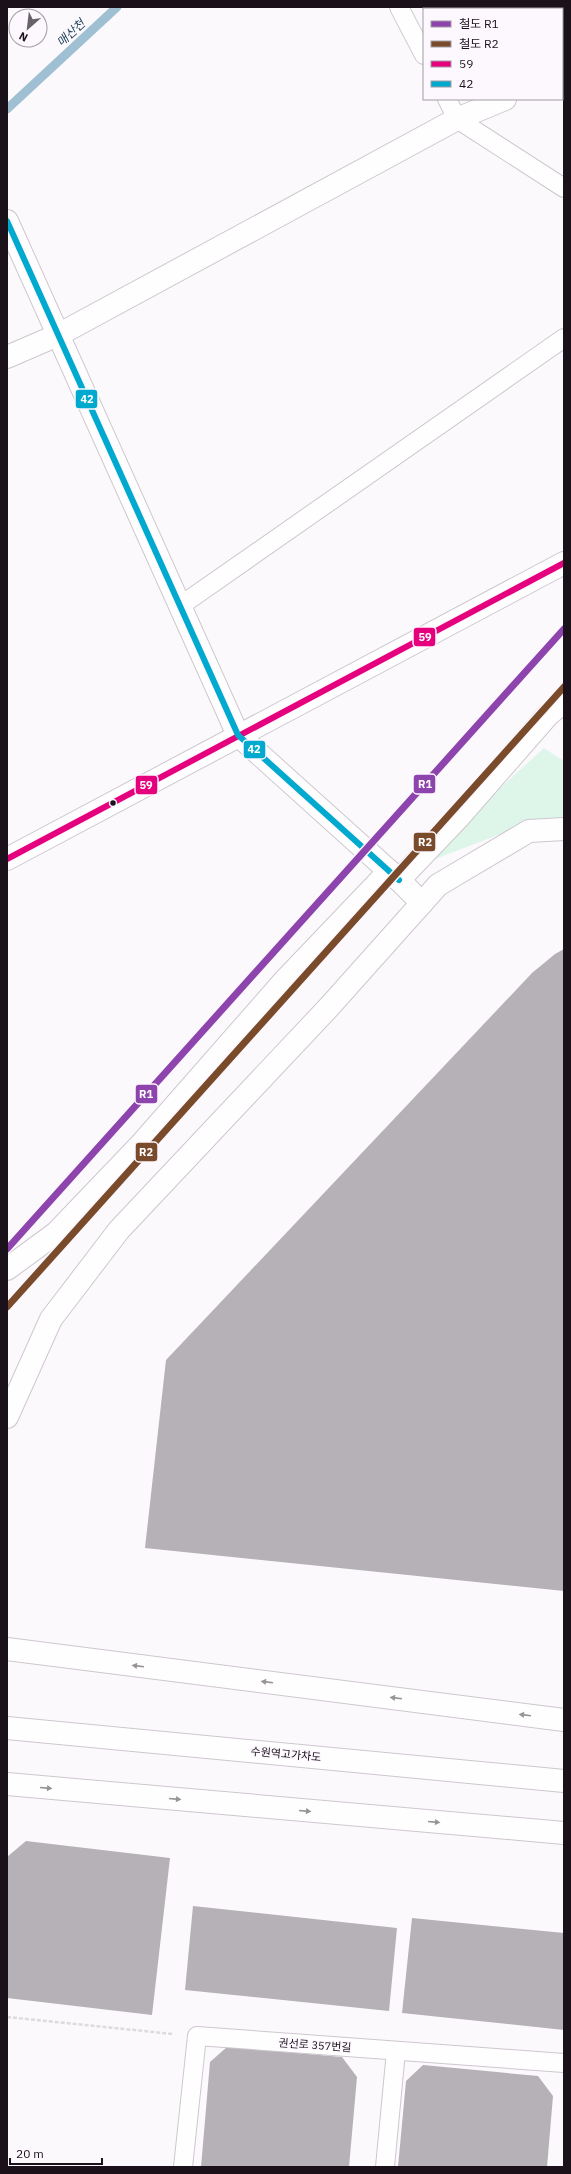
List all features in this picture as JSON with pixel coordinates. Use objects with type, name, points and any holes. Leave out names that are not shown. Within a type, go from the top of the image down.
[{"type":"street","points":[[7,357],[58,335],[457,119],[503,100]]},
{"type":"street","points":[[7,221],[238,735],[422,903]]},
{"type":"street","points":[[7,859],[564,563]]},
{"type":"street","points":[[7,1269],[56,1233],[143,1142],[285,980],[394,876],[459,817],[548,716],[564,702]]},
{"type":"street","points":[[7,1417],[51,1319],[119,1230],[329,1007],[438,885],[529,831],[564,828]]},
{"type":"street","points":[[7,1649],[564,1720]]},
{"type":"street","name":"수원역고가차도","points":[[7,1728],[564,1781]]},
{"type":"street","points":[[7,1784],[564,1833]]},
{"type":"lane","points":[[399,7],[423,53]]},
{"type":"lane","points":[[448,100],[457,119],[564,188]]},
{"type":"lane","points":[[180,606],[564,338]]},
{"type":"lane","points":[[183,2167],[197,2036]]},
{"type":"lane","name":"권선로 357번길","points":[[197,2036],[564,2063]]},
{"type":"lane","points":[[385,2167],[396,2051]]},
{"type":"path","points":[[7,2017],[197,2036]]},
{"type":"green space","points":[[544,748],[564,761],[564,822],[530,823],[414,867]]},
{"type":"building","points":[[564,949],[564,1591],[145,1548],[166,1360],[532,973],[555,954]]},
{"type":"building","points":[[26,1841],[170,1858],[152,2015],[7,1998],[7,1857]]},
{"type":"building","points":[[193,1906],[397,1928],[389,2011],[185,1990]]},
{"type":"building","points":[[412,1918],[564,1933],[564,2030],[402,2013]]},
{"type":"building","points":[[227,2047],[342,2057],[357,2077],[349,2167],[201,2167],[210,2062]]},
{"type":"building","points":[[423,2065],[538,2076],[553,2096],[547,2167],[398,2167],[406,2081]]},
{"type":"waterway","name":"매산천","points":[[7,109],[117,7]]},
{"type":"rail line","name":"R1","points":[[7,1249],[564,629]]},
{"type":"rail line","name":"R2","points":[[7,1307],[564,687]]},
{"type":"transit line","name":"42","points":[[7,221],[238,735],[399,880]]},
{"type":"transit line","name":"59","points":[[7,859],[564,563]]}]
